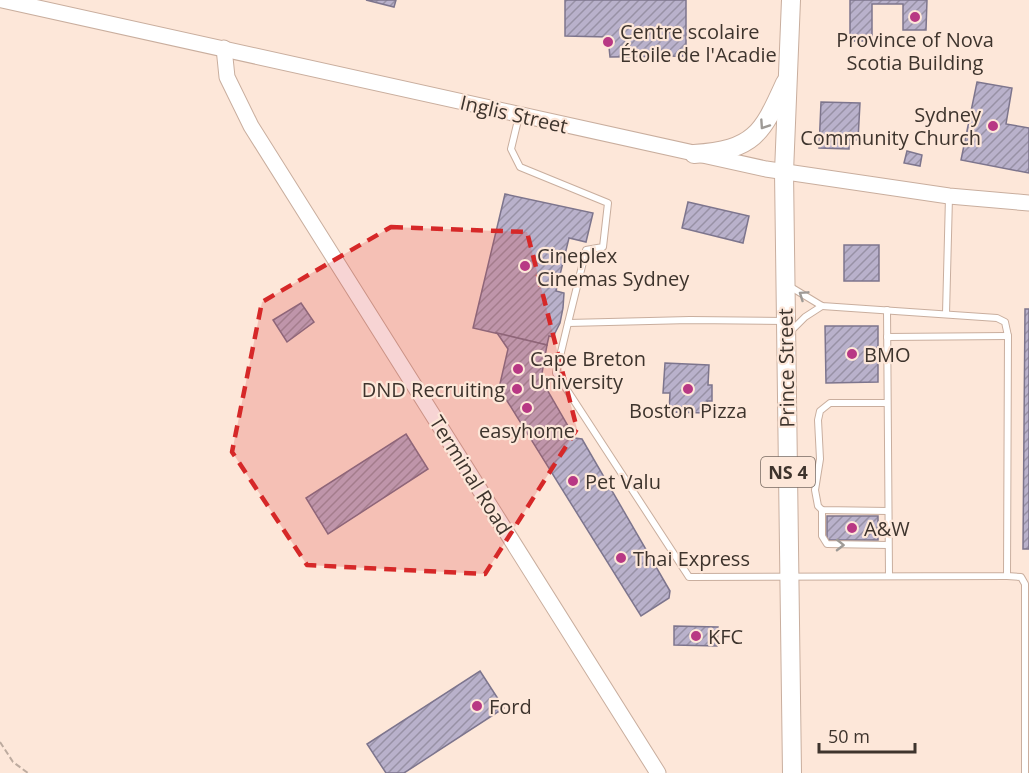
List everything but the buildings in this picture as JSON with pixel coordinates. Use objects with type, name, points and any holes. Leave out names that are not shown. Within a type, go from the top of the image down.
[{"type":"main road","name":"Prince Street","points":[[791,0],[790,73],[784,172],[792,773]]},
{"type":"main road","points":[[694,153],[726,151],[758,133],[769,119],[790,73]]},
{"type":"street","name":"Inglis Street","points":[[2,0],[519,116],[784,172],[949,196],[1029,203]]},
{"type":"street","name":"Terminal Road","points":[[224,48],[227,77],[251,126],[658,773]]},
{"type":"lane","points":[[519,116],[511,149],[520,167],[608,202],[603,247],[586,250],[556,373],[688,577],[790,575],[1021,577],[1025,584],[1025,773]]},
{"type":"lane","points":[[946,314],[949,196]]},
{"type":"lane","points":[[785,282],[822,306],[1002,320],[1008,326],[1006,576]]},
{"type":"lane","points":[[568,323],[690,320],[785,329],[822,306]]},
{"type":"lane","points":[[887,310],[889,575]]},
{"type":"lane","points":[[887,337],[1008,336]]},
{"type":"lane","points":[[887,403],[830,403],[820,411],[819,465],[814,490],[818,506],[822,510],[822,536],[827,544],[888,544]]},
{"type":"lane","points":[[822,510],[888,511]]},
{"type":"path","points":[[0,742],[13,762],[28,773]]},
{"type":"highlighted area","points":[[391,227],[527,232],[577,429],[485,574],[307,565],[232,452],[262,302]]},
{"type":"place","name":"Province of Nova Scotia Building","points":[[915,17]]},
{"type":"place","name":"Centre scolaire Étoile de l'Acadie","points":[[608,42]]},
{"type":"place","name":"Sydney Community Church","points":[[993,126]]},
{"type":"place","name":"Cineplex Cinemas Sydney","points":[[525,266]]},
{"type":"place","name":"BMO","points":[[852,354]]},
{"type":"place","name":"Cape Breton University","points":[[518,369]]},
{"type":"place","name":"DND Recruiting","points":[[517,389]]},
{"type":"place","name":"Boston Pizza","points":[[688,389]]},
{"type":"place","name":"easyhome","points":[[527,408]]},
{"type":"place","name":"Pet Valu","points":[[573,481]]},
{"type":"place","name":"A&W","points":[[852,528]]},
{"type":"place","name":"Thai Express","points":[[621,558]]},
{"type":"place","name":"KFC","points":[[696,636]]},
{"type":"place","name":"Ford","points":[[477,706]]}]
